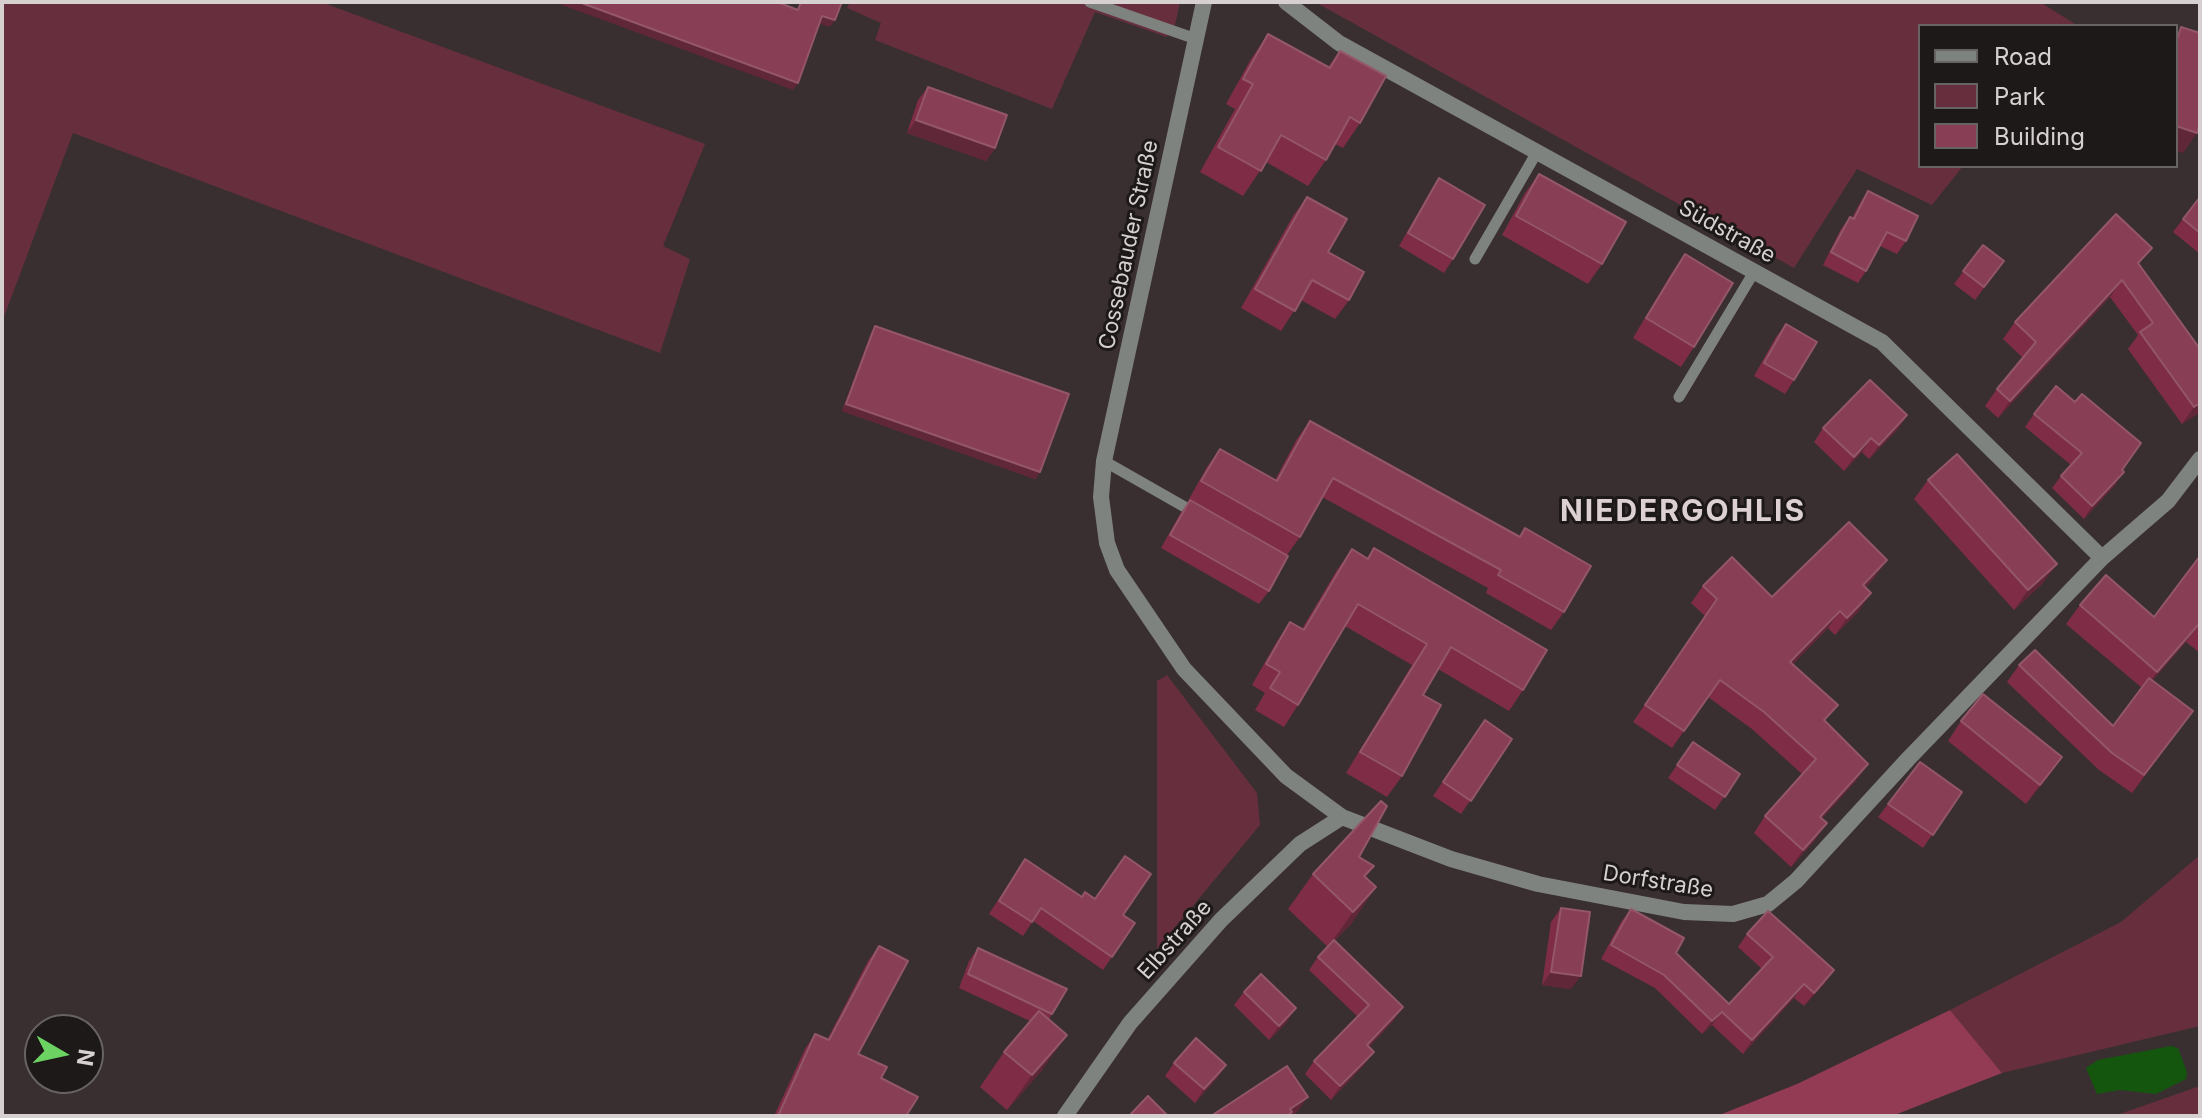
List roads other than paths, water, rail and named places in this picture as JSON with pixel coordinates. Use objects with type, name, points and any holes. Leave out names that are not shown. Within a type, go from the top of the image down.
[{"type":"street","name":"Cossebauder Straße","points":[[1101,497],[1104,461],[1204,2]]},
{"type":"street","name":"Südstraße","points":[[1286,2],[1339,43],[1882,342],[2102,558]]},
{"type":"street","name":"Dorfstraße","points":[[1101,497],[1107,543],[1117,570],[1184,669],[1286,776],[1342,817],[1451,859],[1552,887],[1684,912],[1733,914],[1768,904],[1796,881],[1919,747],[2102,558],[2168,501],[2200,459]]},
{"type":"street","name":"Elbstraße","points":[[1065,1116],[1130,1023],[1221,920],[1300,844],[1342,817]]},
{"type":"lane","points":[[1090,2],[1196,39]]},
{"type":"lane","points":[[1475,259],[1537,152]]},
{"type":"lane","points":[[1679,397],[1754,272]]},
{"type":"lane","points":[[1104,461],[1208,520]]},
{"type":"district","name":"NIEDERGOHLIS","points":[[1683,512]]}]
